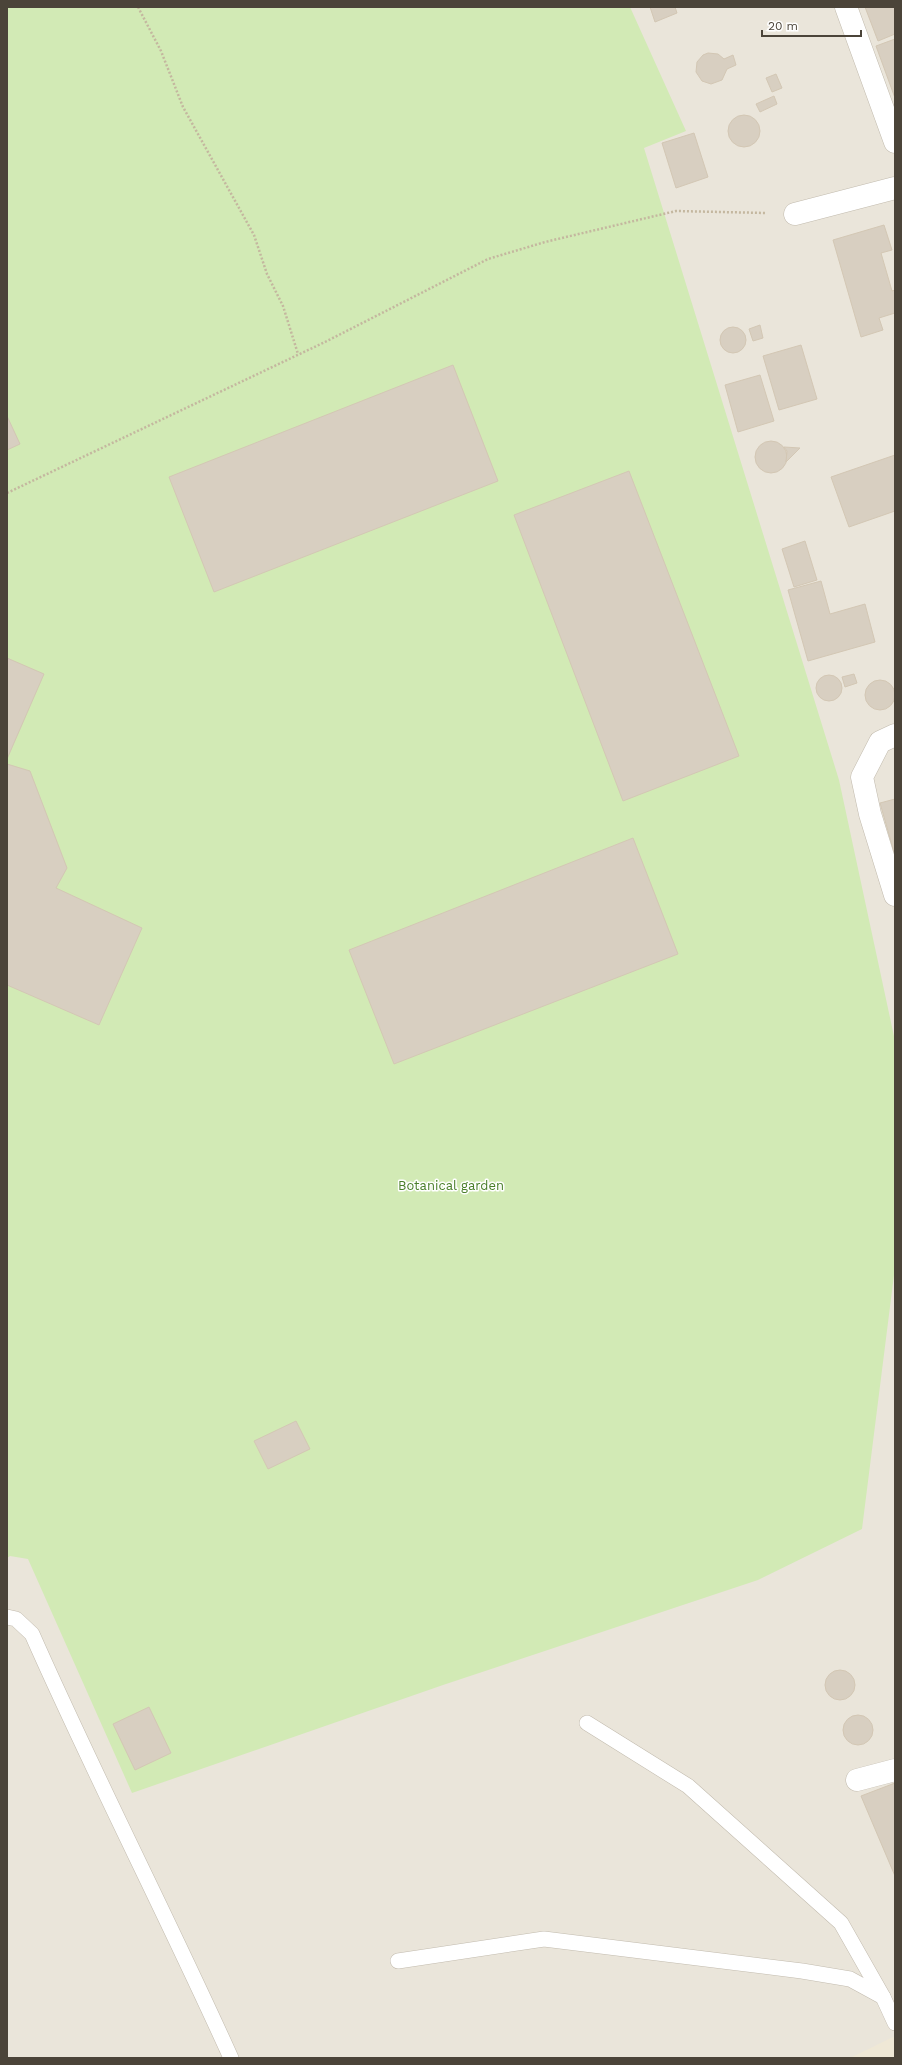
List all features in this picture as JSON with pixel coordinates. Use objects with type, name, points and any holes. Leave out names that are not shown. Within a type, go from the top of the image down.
[{"type":"street","points":[[846,7],[895,142]]},
{"type":"street","points":[[795,214],[895,188]]},
{"type":"street","points":[[895,735],[880,742],[862,777],[870,814],[895,895]]},
{"type":"street","points":[[857,1780],[895,1770]]},
{"type":"lane","points":[[7,1617],[16,1619],[32,1634],[112,1809],[189,1965],[231,2058]]},
{"type":"lane","points":[[587,1724],[688,1786],[841,1922],[883,1997],[895,2023]]},
{"type":"lane","points":[[398,1961],[544,1939],[850,1978],[883,1997]]},
{"type":"path","points":[[138,7],[161,51],[183,107],[254,234],[267,274],[283,306],[298,354]]},
{"type":"path","points":[[7,493],[298,354],[488,259],[546,242],[676,211],[795,214]]},
{"type":"shaded area","name":"Botanical garden","points":[[7,7],[895,7],[895,2058],[7,2058]]},
{"type":"shaded area","points":[[895,2036],[895,2058],[850,2058]]},
{"type":"green space","name":"Botanical garden","points":[[7,7],[630,7],[686,131],[644,148],[839,780],[895,1041],[895,1267],[862,1529],[758,1580],[443,1685],[132,1793],[28,1559],[10,1556],[7,1558]]},
{"type":"building","points":[[650,7],[675,7],[677,13],[655,22]]},
{"type":"building","points":[[865,7],[895,7],[895,34],[878,41]]},
{"type":"building","points":[[895,39],[895,98],[876,46]]},
{"type":"building","points":[[708,53],[718,54],[724,59],[733,55],[736,65],[727,69],[722,80],[711,84],[702,81],[696,72],[697,62],[703,55]]},
{"type":"building","points":[[776,74],[782,88],[772,92],[766,78]]},
{"type":"building","points":[[774,96],[777,104],[760,112],[756,104]]},
{"type":"building","points":[[741,115],[747,115],[757,122],[760,131],[759,137],[753,144],[747,147],[741,147],[731,140],[728,134],[728,128],[735,118]]},
{"type":"building","points":[[694,133],[708,177],[676,188],[662,143]]},
{"type":"building","points":[[884,225],[892,250],[881,253],[892,291],[895,290],[895,313],[879,318],[883,330],[861,337],[833,240]]},
{"type":"building","points":[[760,325],[763,338],[753,341],[749,329]]},
{"type":"building","points":[[733,327],[742,331],[746,340],[742,349],[733,353],[724,349],[720,340],[724,331]]},
{"type":"building","points":[[801,345],[817,399],[779,410],[763,356]]},
{"type":"building","points":[[453,365],[498,481],[214,592],[169,477]]},
{"type":"building","points":[[760,375],[774,421],[738,432],[725,385]]},
{"type":"building","points":[[7,416],[20,444],[7,450]]},
{"type":"building","points":[[768,441],[774,441],[784,448],[787,457],[786,463],[780,470],[774,473],[768,473],[758,466],[755,460],[755,454],[762,444]]},
{"type":"building","points":[[784,447],[800,448],[786,462],[787,451]]},
{"type":"building","points":[[895,455],[895,511],[849,527],[831,477]]},
{"type":"building","points":[[629,471],[739,756],[623,801],[514,515]]},
{"type":"building","points":[[805,541],[817,580],[794,587],[782,549]]},
{"type":"building","points":[[821,581],[830,614],[865,604],[875,642],[808,661],[788,590]]},
{"type":"building","points":[[7,658],[44,674],[7,759]]},
{"type":"building","points":[[854,674],[857,683],[845,687],[842,677]]},
{"type":"building","points":[[829,675],[838,679],[842,688],[838,697],[829,701],[820,697],[816,688],[820,679]]},
{"type":"building","points":[[880,680],[891,684],[895,695],[891,706],[880,710],[869,706],[865,695],[869,684]]},
{"type":"building","points":[[7,764],[30,771],[67,868],[56,888],[142,928],[99,1025],[7,985]]},
{"type":"building","points":[[895,799],[895,852],[894,852],[880,803]]},
{"type":"building","points":[[633,838],[678,954],[394,1064],[349,950]]},
{"type":"building","points":[[296,1421],[310,1449],[268,1469],[254,1441]]},
{"type":"building","points":[[840,1670],[851,1674],[855,1685],[851,1696],[840,1700],[829,1696],[825,1685],[829,1674]]},
{"type":"building","points":[[149,1707],[171,1753],[135,1770],[113,1724]]},
{"type":"building","points":[[858,1715],[869,1719],[873,1730],[869,1741],[858,1745],[847,1741],[843,1730],[847,1719]]},
{"type":"building","points":[[895,1783],[895,1876],[861,1796]]}]
